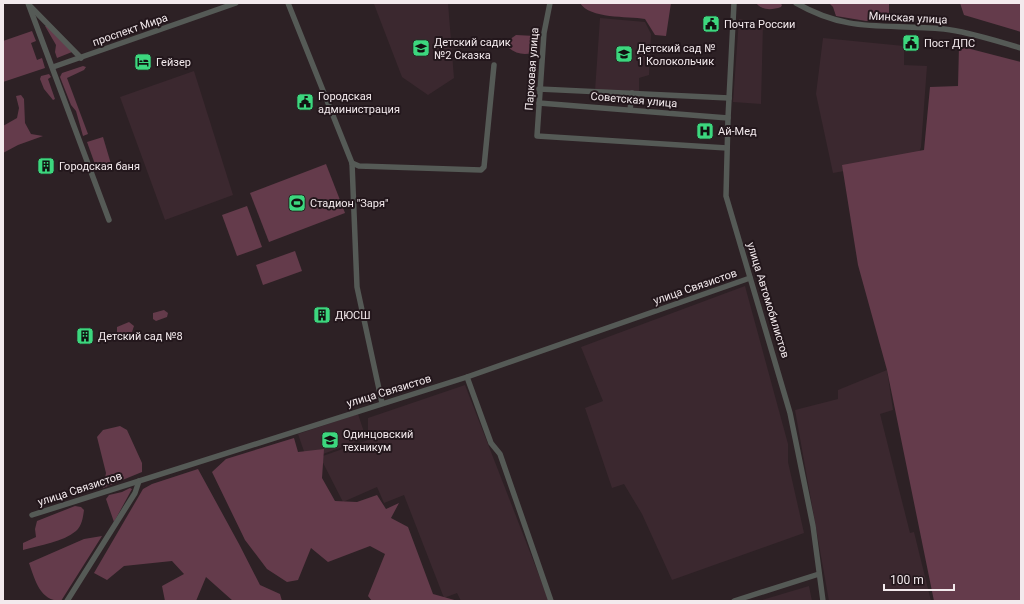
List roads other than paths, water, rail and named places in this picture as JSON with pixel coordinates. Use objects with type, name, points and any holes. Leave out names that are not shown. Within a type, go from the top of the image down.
[{"type":"street","points":[[29,3],[81,58]]},
{"type":"street","points":[[29,3],[108,220]]},
{"type":"street","name":"проспект Мира","points":[[53,68],[236,3]]},
{"type":"street","points":[[288,3],[352,163],[357,287],[382,404]]},
{"type":"street","name":"Парковая улица","points":[[550,3],[545,22],[539,89],[537,136],[727,148]]},
{"type":"street","name":"улица Автомобилистов","points":[[734,3],[728,118],[726,196],[794,427],[814,526],[823,601]]},
{"type":"street","name":"Минская улица","points":[[796,3],[821,16],[846,23],[874,27],[948,30],[1021,48]]},
{"type":"street","points":[[38,25],[47,21]]},
{"type":"street","points":[[352,163],[359,166],[481,170],[484,167],[494,65]]},
{"type":"street","points":[[539,89],[729,98]]},
{"type":"street","points":[[630,110],[632,93]]},
{"type":"street","name":"Советская улица","points":[[539,103],[728,118]]},
{"type":"street","name":"улица Связистов","points":[[32,515],[467,378],[750,278]]},
{"type":"street","points":[[467,378],[491,443],[500,454],[551,601]]},
{"type":"street","points":[[67,601],[135,493],[139,481]]},
{"type":"street","points":[[734,601],[819,574]]},
{"type":"place","name":"Почта России","points":[[711,24]]},
{"type":"place","name":"Пост ДПС","points":[[911,43]]},
{"type":"place","name":"Детский садик №2 Сказка","points":[[421,48]]},
{"type":"place","name":"Детский сад № 1 Колокольчик","points":[[624,54]]},
{"type":"place","name":"Гейзер","points":[[143,62]]},
{"type":"place","name":"Городская администрация","points":[[305,102]]},
{"type":"place","name":"Ай-Мед","points":[[705,131]]},
{"type":"place","name":"Городская баня","points":[[46,166]]},
{"type":"place","name":"Стадион \"Заря\"","points":[[297,203]]},
{"type":"place","name":"ДЮСШ","points":[[322,315]]},
{"type":"place","name":"Детский сад №8","points":[[85,336]]},
{"type":"place","name":"Одинцовский техникум","points":[[330,440]]}]
